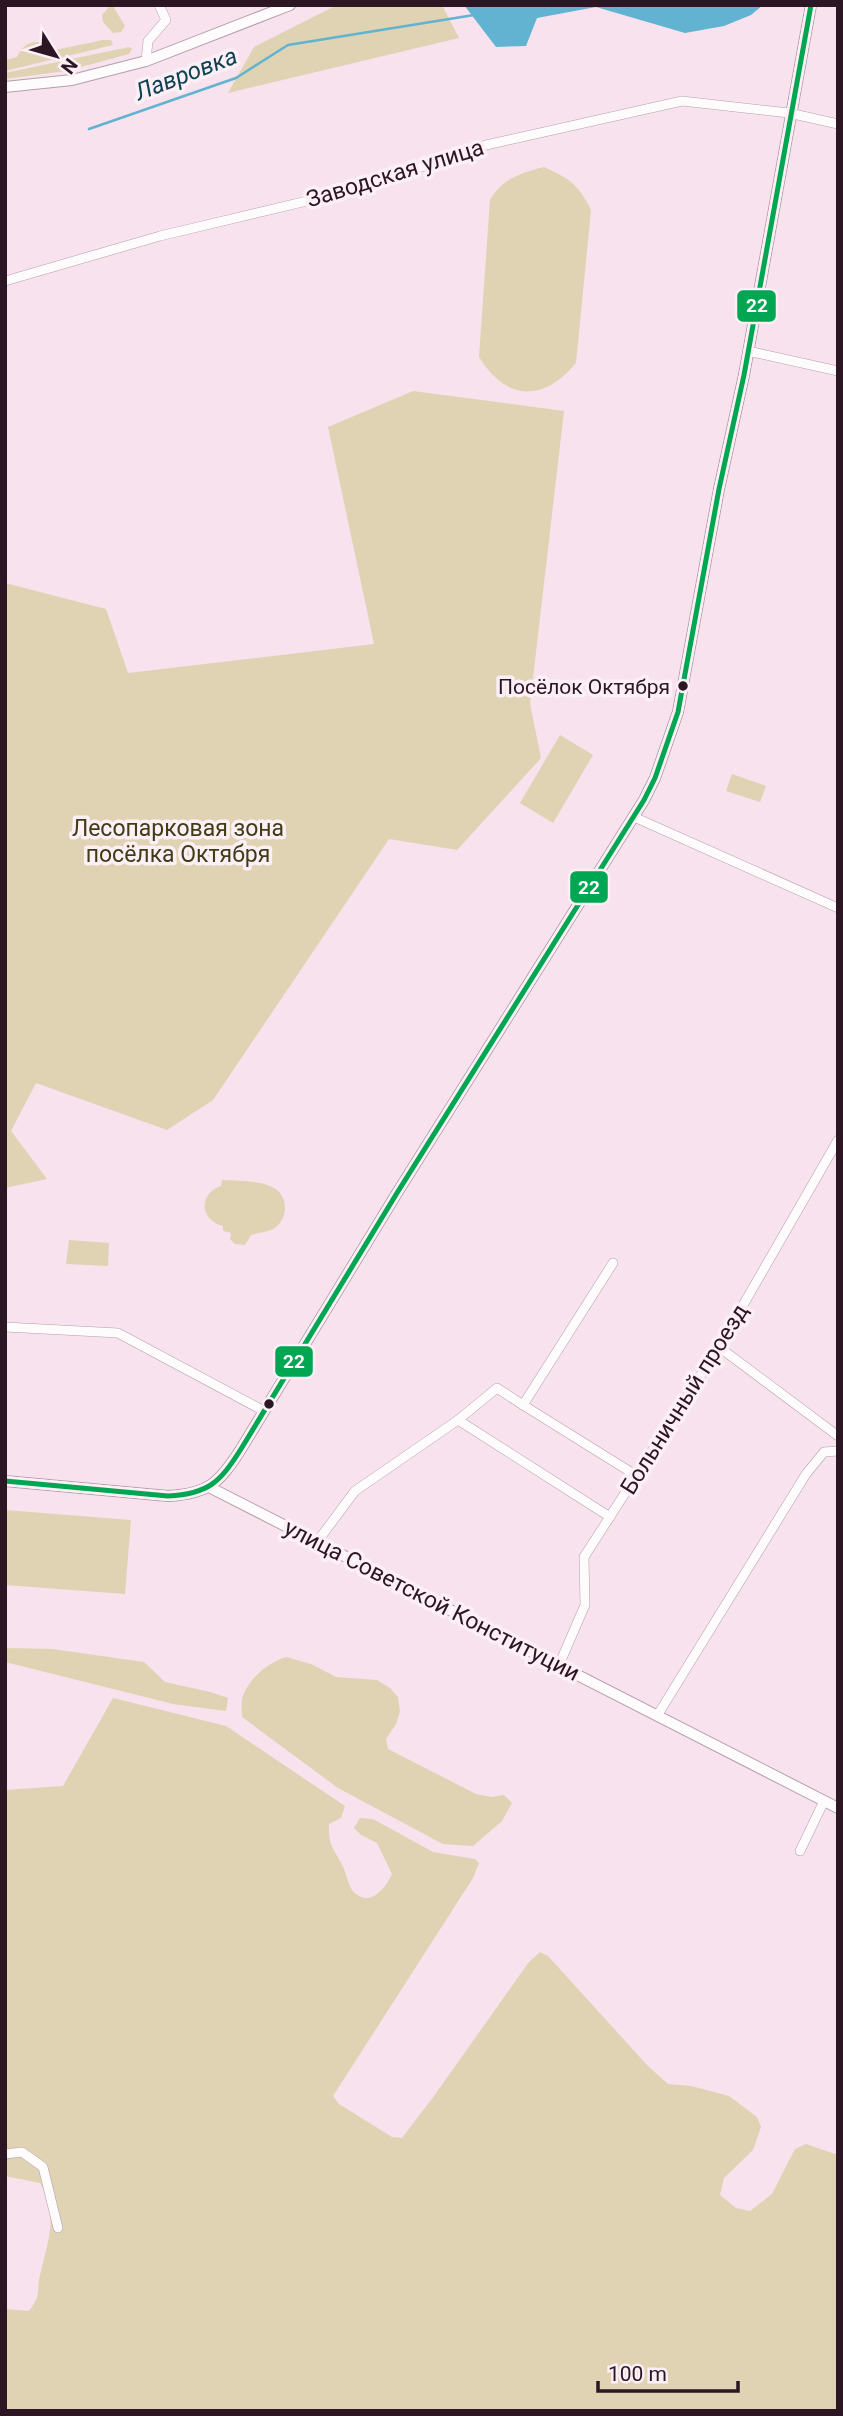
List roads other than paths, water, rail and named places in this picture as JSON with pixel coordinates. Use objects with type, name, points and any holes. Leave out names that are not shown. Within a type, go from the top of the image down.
[{"type":"street","points":[[146,61],[148,41],[166,20],[159,5]]},
{"type":"street","points":[[5,87],[72,80],[146,61],[290,5]]},
{"type":"street","points":[[5,1481],[168,1496],[193,1494],[209,1487],[232,1463],[397,1193],[634,817],[655,778],[678,712],[811,5]]},
{"type":"street","name":"Заводская улица","points":[[5,281],[160,236],[353,190],[486,145],[682,101],[789,113],[838,124]]},
{"type":"street","points":[[748,351],[838,370]]},
{"type":"street","points":[[634,817],[838,908]]},
{"type":"street","name":"Больничный проезд","points":[[559,1665],[585,1605],[584,1557],[719,1348],[838,1140]]},
{"type":"street","points":[[523,1405],[613,1263]]},
{"type":"street","points":[[5,1327],[118,1333],[264,1411]]},
{"type":"street","points":[[719,1348],[838,1436]]},
{"type":"street","points":[[317,1542],[355,1491],[457,1420],[497,1388],[637,1476]]},
{"type":"street","points":[[457,1420],[610,1517]]},
{"type":"street","points":[[657,1716],[806,1474],[824,1452],[838,1451]]},
{"type":"street","name":"улица Советской Конституции","points":[[209,1487],[838,1808]]},
{"type":"street","points":[[800,1850],[824,1801]]},
{"type":"street","points":[[5,2154],[22,2152],[43,2167],[58,2228]]},
{"type":"water","points":[[464,5],[763,5],[751,15],[724,26],[685,33],[596,7],[537,18],[526,46],[496,47]]},
{"type":"waterway","name":"Лавровка","points":[[89,129],[236,78],[288,45],[474,15]]},
{"type":"place","name":"Посёлок Октября","points":[[683,686]]},
{"type":"park label","name":"Лесопарковая зона посёлка Октября","points":[[178,841]]}]
